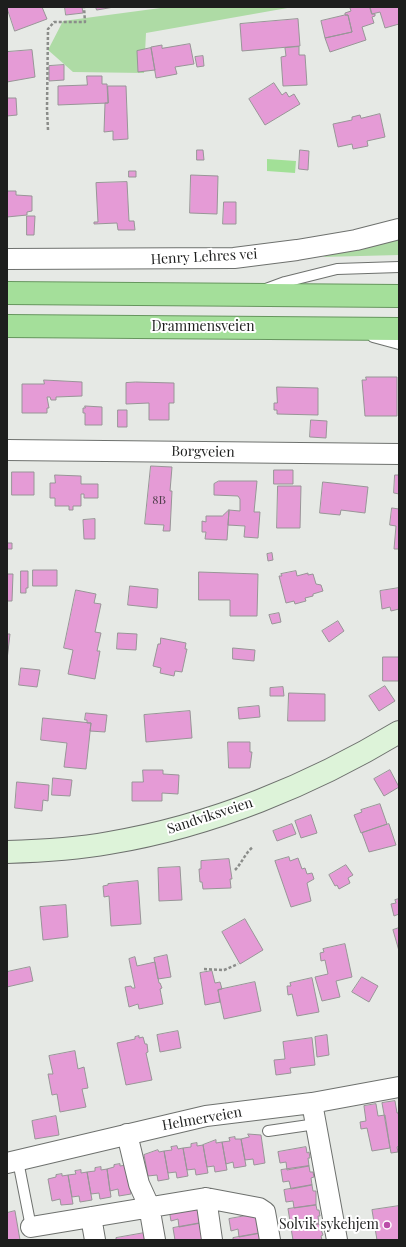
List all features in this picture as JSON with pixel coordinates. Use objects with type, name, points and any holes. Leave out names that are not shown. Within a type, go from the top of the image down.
[{"type":"highway","points":[[7,293],[399,296]]},
{"type":"highway","name":"Drammensveien","points":[[7,326],[399,329]]},
{"type":"main road","name":"Sandviksveien","points":[[7,852],[58,850],[110,843],[202,821],[312,779],[350,760],[399,732]]},
{"type":"street","name":"Henry Lehres vei","points":[[7,258],[234,258],[326,245],[399,229]]},
{"type":"street","name":"Borgveien","points":[[7,450],[399,454]]},
{"type":"street","name":"Helmerveien","points":[[12,1162],[206,1116],[312,1103],[399,1087]]},
{"type":"street","points":[[312,1103],[337,1240]]},
{"type":"street","points":[[127,1134],[139,1184],[149,1206],[155,1240]]},
{"type":"street","points":[[206,1198],[212,1240]]},
{"type":"street","points":[[31,1227],[91,1218],[149,1206],[206,1198],[259,1208],[265,1212],[270,1240]]},
{"type":"street","points":[[91,1218],[95,1240]]},
{"type":"lane","points":[[250,295],[285,282],[337,270],[399,267]]},
{"type":"lane","points":[[340,328],[399,344]]},
{"type":"lane","points":[[268,1131],[316,1124]]},
{"type":"lane","points":[[12,1162],[31,1227]]},
{"type":"path","points":[[48,130],[48,29],[54,22],[85,22],[84,7]]},
{"type":"path","points":[[235,870],[248,851],[253,847]]},
{"type":"path","points":[[204,969],[224,970],[238,964]]},
{"type":"shaded area","points":[[168,7],[293,7],[146,33],[144,73],[73,72],[48,50],[63,21]]},
{"type":"shaded area","points":[[267,159],[296,161],[295,173],[267,171]]},
{"type":"shaded area","points":[[399,237],[399,255],[322,257]]},
{"type":"building","points":[[7,7],[42,7],[47,19],[15,31]]},
{"type":"building","points":[[65,7],[82,7],[83,13],[66,15]]},
{"type":"building","points":[[96,7],[114,7],[97,10]]},
{"type":"building","points":[[370,7],[399,7],[399,24],[385,28],[380,12],[372,14]]},
{"type":"building","points":[[370,7],[372,14],[375,14],[375,16],[372,17],[374,23],[362,27],[366,40],[330,52],[325,38],[352,32],[348,15],[345,15],[345,13],[351,11],[350,8]]},
{"type":"building","points":[[348,15],[352,32],[325,38],[321,21]]},
{"type":"building","points":[[298,19],[300,46],[242,51],[240,24]]},
{"type":"building","points":[[190,44],[194,64],[175,67],[177,74],[156,78],[151,47],[162,45],[162,48]]},
{"type":"building","points":[[299,47],[299,55],[305,55],[307,85],[283,86],[281,57],[286,56],[285,48]]},
{"type":"building","points":[[151,48],[155,70],[138,72],[137,51]]},
{"type":"building","points":[[32,50],[35,77],[7,82],[7,52]]},
{"type":"building","points":[[203,56],[204,66],[197,67],[195,57]]},
{"type":"building","points":[[64,65],[64,80],[49,81],[49,66]]},
{"type":"building","points":[[87,76],[102,76],[102,84],[107,84],[108,103],[58,105],[58,86],[87,85]]},
{"type":"building","points":[[274,83],[282,95],[286,92],[289,97],[294,94],[300,104],[265,125],[249,99]]},
{"type":"building","points":[[108,86],[126,86],[128,139],[113,140],[113,131],[104,132],[105,103],[108,103]]},
{"type":"building","points":[[7,98],[16,98],[17,115],[7,116]]},
{"type":"building","points":[[380,114],[385,137],[367,141],[368,146],[353,149],[352,144],[338,147],[333,124],[352,120],[352,117],[360,115],[361,118]]},
{"type":"building","points":[[197,150],[203,150],[204,160],[197,160]]},
{"type":"building","points":[[300,150],[309,151],[308,170],[299,169]]},
{"type":"building","points":[[129,171],[136,171],[136,177],[129,177]]},
{"type":"building","points":[[191,175],[218,176],[217,214],[190,213]]},
{"type":"building","points":[[127,182],[129,221],[134,221],[135,230],[118,230],[117,223],[94,224],[94,222],[98,222],[96,183]]},
{"type":"building","points":[[7,191],[16,191],[16,195],[32,196],[32,211],[27,212],[27,215],[7,217]]},
{"type":"building","points":[[224,202],[236,202],[236,224],[223,224]]},
{"type":"building","points":[[27,216],[35,216],[34,235],[27,235]]},
{"type":"building","points":[[366,377],[397,377],[397,416],[365,416],[362,380],[366,380]]},
{"type":"building","points":[[44,380],[82,382],[82,396],[56,397],[56,400],[51,400],[50,397],[47,397],[49,408],[47,408],[47,413],[22,413],[22,384],[44,384]]},
{"type":"building","points":[[126,383],[174,383],[174,403],[169,403],[169,420],[149,420],[149,403],[126,404]]},
{"type":"building","points":[[277,387],[318,388],[318,415],[277,414],[277,410],[274,410],[274,403],[277,403]]},
{"type":"building","points":[[85,406],[102,407],[102,425],[85,425],[85,413],[83,413],[83,408],[85,408]]},
{"type":"building","points":[[118,410],[127,410],[127,427],[118,427]]},
{"type":"building","points":[[311,420],[327,421],[326,438],[310,437]]},
{"type":"building","points":[[151,466],[172,467],[170,491],[172,491],[170,531],[163,531],[164,525],[145,524]]},
{"type":"building","points":[[274,470],[293,470],[293,484],[274,484]]},
{"type":"building","points":[[12,472],[34,472],[34,495],[12,495]]},
{"type":"building","points":[[55,475],[81,476],[81,484],[98,484],[98,498],[84,498],[84,494],[81,494],[81,506],[73,506],[73,510],[69,510],[69,506],[55,506],[55,498],[50,498],[50,483],[55,483]]},
{"type":"building","points":[[395,475],[399,475],[399,494],[394,493]]},
{"type":"building","points":[[219,481],[257,481],[254,512],[260,512],[258,538],[244,537],[245,526],[228,525],[229,510],[240,511],[240,499],[238,496],[214,495],[214,484]]},
{"type":"building","points":[[323,482],[368,487],[365,513],[341,510],[340,515],[320,513]]},
{"type":"building","points":[[278,486],[301,486],[300,528],[277,528]]},
{"type":"building","points":[[392,508],[399,509],[399,549],[394,549],[396,526],[390,525]]},
{"type":"building","points":[[229,510],[227,540],[205,539],[206,532],[202,532],[202,521],[206,522],[206,516],[222,516]]},
{"type":"building","points":[[95,519],[95,539],[84,539],[83,520]]},
{"type":"building","points":[[7,543],[12,543],[12,549],[7,549]]},
{"type":"building","points":[[272,553],[273,560],[268,561],[267,554]]},
{"type":"building","points":[[33,570],[57,570],[57,586],[33,586]]},
{"type":"building","points":[[21,571],[28,571],[28,588],[26,588],[26,593],[21,593]]},
{"type":"building","points":[[296,571],[297,576],[308,573],[308,575],[313,574],[316,584],[321,585],[323,591],[305,598],[306,601],[295,604],[294,601],[286,603],[279,576],[282,576],[281,574]]},
{"type":"building","points":[[199,572],[258,574],[257,616],[230,616],[230,600],[199,600]]},
{"type":"building","points":[[7,574],[13,574],[12,601],[7,601]]},
{"type":"building","points":[[130,586],[158,589],[157,608],[128,605]]},
{"type":"building","points":[[399,588],[399,609],[391,611],[390,607],[382,609],[380,591]]},
{"type":"building","points":[[76,590],[96,594],[94,603],[101,604],[95,632],[101,633],[97,651],[100,651],[95,679],[68,674],[73,650],[64,648]]},
{"type":"building","points":[[279,613],[281,622],[272,624],[269,615]]},
{"type":"building","points":[[338,621],[344,631],[329,642],[322,631]]},
{"type":"building","points":[[118,633],[137,634],[136,650],[117,649]]},
{"type":"building","points":[[7,634],[10,634],[7,660]]},
{"type":"building","points":[[161,638],[186,643],[185,649],[187,649],[182,672],[175,671],[174,676],[160,673],[161,668],[153,666],[158,644],[160,644]]},
{"type":"building","points":[[233,648],[255,650],[254,661],[233,659]]},
{"type":"building","points":[[383,657],[399,657],[399,681],[383,681]]},
{"type":"building","points":[[21,668],[40,670],[37,687],[19,685]]},
{"type":"building","points":[[385,686],[395,701],[379,711],[369,696]]},
{"type":"building","points":[[283,687],[284,696],[270,696],[270,688]]},
{"type":"building","points":[[289,693],[325,694],[325,721],[288,721]]},
{"type":"building","points":[[259,706],[260,717],[239,719],[238,708]]},
{"type":"building","points":[[190,711],[192,738],[146,742],[144,715]]},
{"type":"building","points":[[86,713],[107,715],[105,732],[90,731],[91,723],[87,723],[87,720],[85,720]]},
{"type":"building","points":[[43,718],[91,723],[86,769],[64,767],[67,743],[41,740]]},
{"type":"building","points":[[228,742],[250,742],[250,752],[252,752],[250,768],[229,768]]},
{"type":"building","points":[[143,770],[163,770],[163,774],[179,775],[178,794],[162,793],[162,801],[132,801],[132,782],[143,782]]},
{"type":"building","points":[[390,770],[399,787],[384,796],[374,779]]},
{"type":"building","points":[[53,778],[72,780],[70,796],[52,795]]},
{"type":"building","points":[[17,782],[49,785],[48,801],[43,800],[42,811],[15,808]]},
{"type":"building","points":[[380,804],[387,824],[361,833],[354,815],[362,812],[361,810]]},
{"type":"building","points":[[311,815],[317,833],[301,838],[295,821]]},
{"type":"building","points":[[292,824],[296,834],[277,841],[273,831]]},
{"type":"building","points":[[389,824],[396,845],[369,852],[362,833]]},
{"type":"building","points":[[289,857],[290,861],[298,858],[302,869],[305,868],[307,874],[312,873],[314,879],[307,883],[311,901],[291,907],[275,861]]},
{"type":"building","points":[[229,859],[232,879],[230,879],[231,888],[203,889],[202,882],[200,882],[199,869],[201,869],[201,861]]},
{"type":"building","points":[[346,865],[353,875],[348,878],[350,883],[339,889],[337,885],[335,886],[329,875]]},
{"type":"building","points":[[180,867],[182,900],[159,901],[158,868]]},
{"type":"building","points":[[138,881],[141,924],[111,926],[109,896],[104,897],[103,886],[108,884]]},
{"type":"building","points":[[399,899],[399,914],[394,916],[391,904],[396,903],[395,900]]},
{"type":"building","points":[[66,905],[68,937],[43,940],[40,907]]},
{"type":"building","points":[[245,919],[263,950],[240,964],[222,932]]},
{"type":"building","points":[[399,928],[399,951],[393,930]]},
{"type":"building","points":[[345,944],[352,977],[336,981],[340,997],[322,1001],[315,977],[328,974],[325,960],[321,961],[320,953],[324,952],[323,949]]},
{"type":"building","points":[[167,955],[171,977],[158,979],[154,958]]},
{"type":"building","points":[[135,957],[137,966],[155,962],[159,983],[162,988],[160,989],[163,1004],[139,1009],[138,1004],[129,1007],[125,987],[131,986],[132,988],[135,988],[129,959]]},
{"type":"building","points":[[30,967],[33,981],[7,987],[7,972]]},
{"type":"building","points":[[212,971],[215,983],[220,982],[222,989],[218,990],[220,1002],[205,1005],[200,973]]},
{"type":"building","points":[[362,977],[378,986],[369,1002],[352,992]]},
{"type":"building","points":[[312,978],[319,1012],[297,1016],[292,994],[288,995],[287,986],[291,986],[290,983]]},
{"type":"building","points":[[255,982],[261,1011],[224,1019],[218,990]]},
{"type":"building","points":[[178,1031],[181,1048],[160,1052],[157,1035]]},
{"type":"building","points":[[327,1035],[329,1055],[317,1057],[315,1037]]},
{"type":"building","points":[[139,1036],[139,1038],[143,1037],[145,1044],[147,1044],[148,1052],[146,1053],[152,1080],[126,1085],[117,1043],[135,1039],[135,1037]]},
{"type":"building","points":[[312,1038],[315,1065],[290,1068],[291,1073],[276,1075],[274,1060],[285,1059],[283,1042]]},
{"type":"building","points":[[75,1051],[78,1069],[84,1067],[88,1088],[82,1089],[86,1107],[60,1112],[57,1094],[52,1095],[48,1074],[53,1074],[49,1056]]},
{"type":"building","points":[[395,1101],[397,1113],[399,1113],[399,1146],[397,1147],[398,1152],[391,1153],[382,1103]]},
{"type":"building","points":[[376,1104],[378,1116],[385,1115],[390,1148],[372,1151],[367,1128],[361,1129],[360,1122],[366,1121],[364,1106]]},
{"type":"building","points":[[56,1116],[59,1135],[35,1139],[32,1121]]},
{"type":"building","points":[[248,1134],[261,1135],[265,1163],[254,1165],[253,1159],[245,1160],[241,1139],[249,1137]]},
{"type":"building","points":[[235,1137],[235,1139],[241,1139],[246,1166],[234,1168],[233,1162],[226,1164],[222,1142],[230,1141],[229,1138]]},
{"type":"building","points":[[216,1140],[216,1143],[222,1142],[227,1170],[215,1172],[214,1166],[207,1167],[203,1145]]},
{"type":"building","points":[[197,1143],[197,1146],[203,1145],[208,1173],[196,1175],[195,1169],[187,1170],[183,1148],[191,1147],[191,1144]]},
{"type":"building","points":[[177,1146],[178,1149],[183,1148],[188,1176],[177,1178],[176,1172],[168,1173],[164,1151],[172,1150],[171,1147]]},
{"type":"building","points":[[306,1147],[310,1158],[308,1158],[309,1166],[287,1170],[286,1162],[280,1163],[278,1152]]},
{"type":"building","points":[[158,1150],[159,1152],[164,1151],[169,1179],[158,1181],[157,1175],[148,1176],[144,1155]]},
{"type":"building","points":[[120,1164],[120,1166],[126,1165],[131,1194],[119,1196],[118,1189],[110,1191],[107,1169],[114,1167],[114,1165]]},
{"type":"building","points":[[309,1166],[310,1172],[313,1172],[314,1177],[311,1178],[312,1185],[291,1189],[289,1181],[283,1182],[281,1170]]},
{"type":"building","points":[[101,1167],[101,1170],[107,1169],[111,1197],[100,1199],[99,1193],[91,1194],[87,1172],[95,1171],[95,1168]]},
{"type":"building","points":[[81,1170],[81,1173],[87,1172],[92,1200],[80,1202],[79,1196],[72,1197],[68,1175],[76,1174],[75,1171]]},
{"type":"building","points":[[62,1174],[62,1176],[68,1175],[73,1204],[61,1205],[60,1199],[52,1201],[48,1179]]},
{"type":"building","points":[[312,1185],[313,1191],[316,1191],[316,1205],[294,1208],[293,1201],[286,1202],[284,1190]]},
{"type":"building","points":[[198,1204],[201,1223],[179,1227],[178,1219],[171,1221],[169,1209]]},
{"type":"building","points":[[316,1205],[320,1216],[318,1216],[319,1224],[297,1227],[296,1220],[290,1221],[288,1209]]},
{"type":"building","name":"Solvik sykehjem","points":[[399,1206],[399,1240],[377,1240],[372,1210]]},
{"type":"building","points":[[15,1211],[20,1240],[7,1240],[7,1213]]},
{"type":"building","points":[[262,1213],[261,1233],[239,1237],[238,1229],[231,1231],[229,1219]]},
{"type":"building","points":[[201,1223],[204,1240],[175,1240],[173,1228]]},
{"type":"building","points":[[319,1224],[323,1235],[321,1236],[322,1240],[293,1240],[291,1228]]},
{"type":"building","points":[[144,1233],[150,1240],[116,1240],[116,1238]]},
{"type":"building","points":[[261,1233],[266,1240],[233,1240],[233,1238]]},
{"type":"place","name":"Solvik sykehjem","points":[[387,1225]]}]
